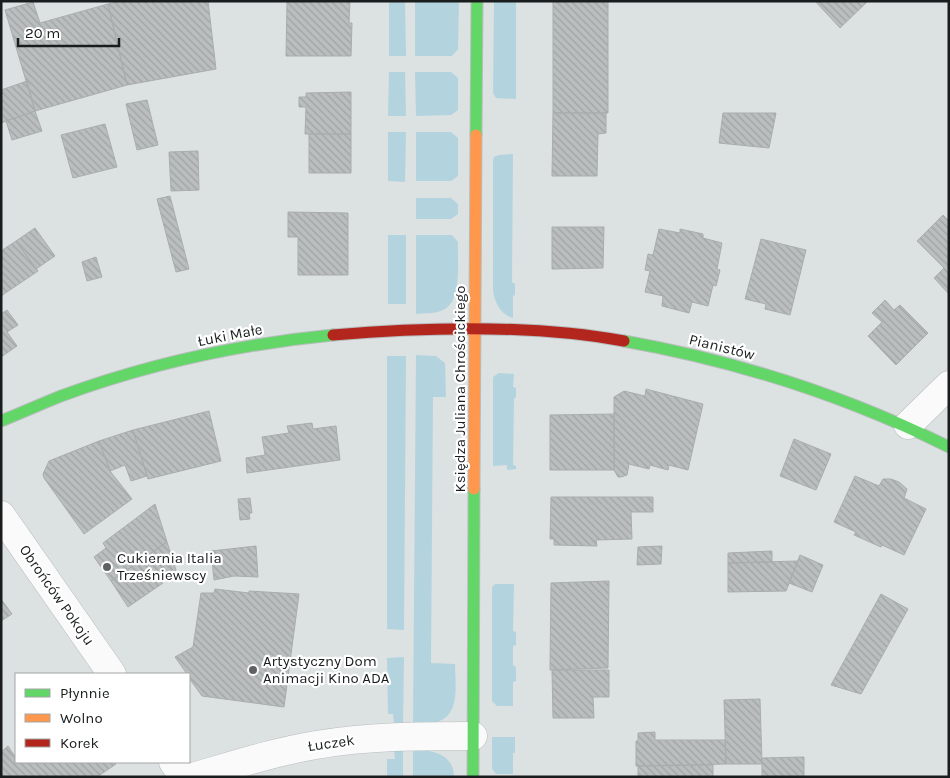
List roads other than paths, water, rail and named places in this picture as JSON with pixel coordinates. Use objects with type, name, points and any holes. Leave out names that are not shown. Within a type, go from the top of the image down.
[{"type":"street","name":"Księdza Juliana Chrościckiego","points":[[473,777],[477,1]]},
{"type":"street","name":"Łuki Małe","points":[[1,421],[68,394],[112,380],[205,355],[252,345],[346,333],[426,328],[475,329]]},
{"type":"street","name":"Pianistów","points":[[475,329],[592,336],[664,349],[745,367],[831,395],[908,425],[949,447]]},
{"type":"street","points":[[908,425],[949,385]]},
{"type":"street","name":"Obrońców Pokoju","points":[[1,515],[111,673]]},
{"type":"street","name":"Łuczek","points":[[193,777],[283,751],[316,745],[384,737],[473,736]]},
{"type":"street","points":[[174,763],[184,777]]},
{"type":"place","name":"Cukiernia Italia Trześniewscy","points":[[107,567]]},
{"type":"place","name":"Artystyczny Dom Animacji Kino ADA","points":[[253,670]]}]
